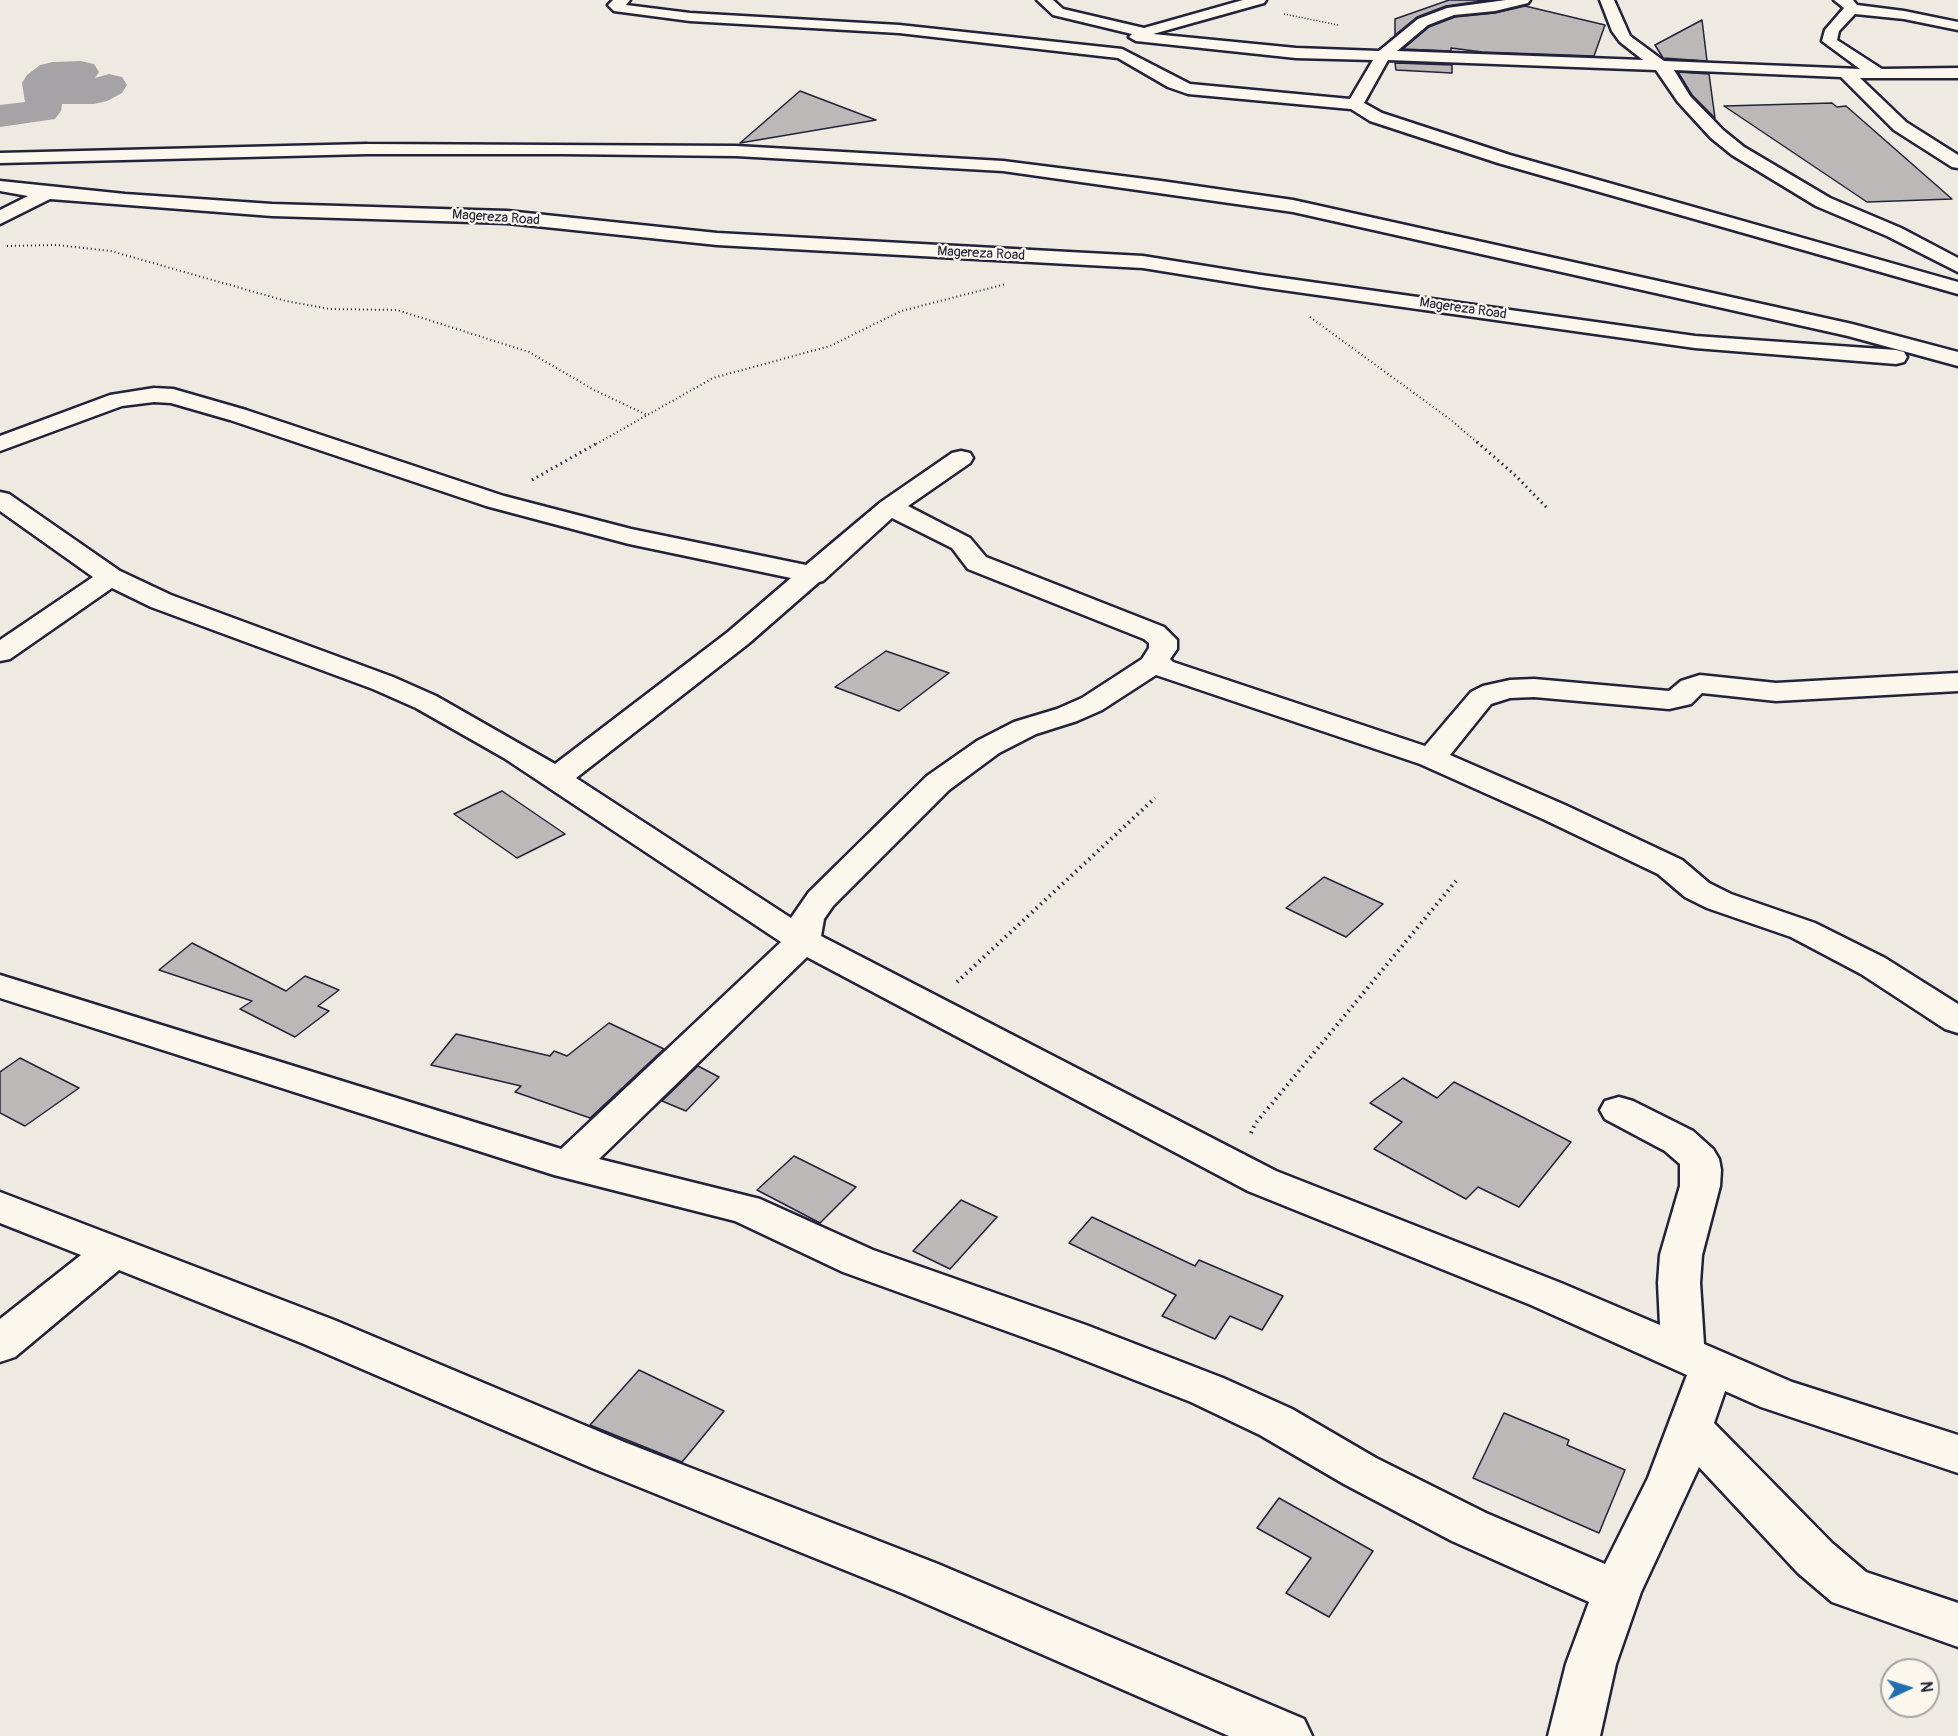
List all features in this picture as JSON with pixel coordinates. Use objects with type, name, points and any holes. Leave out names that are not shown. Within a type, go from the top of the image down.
[{"type":"street","points":[[623,0],[615,5],[619,8],[690,17],[899,29],[1122,54],[1174,84],[1188,89],[1355,104],[1376,117],[1503,159],[1958,288]]},
{"type":"street","points":[[1122,54],[1121,49],[1140,34],[1259,0]]},
{"type":"street","points":[[1355,104],[1383,55],[1423,22],[1452,11],[1495,7],[1523,0]]},
{"type":"street","points":[[1607,0],[1616,24],[1625,39],[1638,51],[1662,66],[1671,76],[1684,99],[1717,135],[1746,156],[1823,202],[1894,232],[1958,266]]},
{"type":"street","points":[[1438,1],[1452,11]]},
{"type":"street","points":[[1043,2],[1071,16],[1140,34],[1296,53],[1878,74],[1958,73]]},
{"type":"street","points":[[1197,3],[1220,11]]},
{"type":"street","points":[[1878,74],[1829,41],[1832,30],[1846,5],[1958,26]]},
{"type":"street","points":[[1845,72],[1900,126],[1958,163]]},
{"type":"street","points":[[0,158],[367,149],[562,148],[736,151],[1003,166],[1161,186],[1293,207],[1841,328],[1958,360]]},
{"type":"street","name":"Magereza Road","points":[[0,186],[47,193],[272,210],[507,217],[717,239],[1133,261],[1695,342],[1958,360]]},
{"type":"street","points":[[0,218],[47,193]]},
{"type":"street","points":[[0,444],[118,400],[154,395],[173,396],[222,410],[495,501],[629,536],[814,575]]},
{"type":"street","points":[[555,778],[738,638],[814,575],[890,507],[961,458]]},
{"type":"street","points":[[0,499],[111,577],[161,601],[382,683],[426,702],[515,752],[803,941],[1262,1181],[1546,1294],[1777,1395],[1958,1454]]},
{"type":"street","points":[[568,1165],[803,941],[807,919],[820,899],[938,783],[988,747],[1025,728],[1092,704],[1156,662],[1156,658],[1163,649],[1163,640],[1154,633],[977,563],[961,543],[890,507]]},
{"type":"street","points":[[0,653],[111,577]]},
{"type":"street","points":[[1156,662],[1164,668],[1431,758],[1554,812],[1670,867],[1697,890],[1719,901],[1803,930],[1873,966],[1958,1021]]},
{"type":"street","points":[[1431,758],[1481,698],[1493,692],[1510,689],[1534,688],[1669,700],[1681,698],[1691,687],[1700,684],[1776,692],[1958,682]]},
{"type":"street","points":[[0,986],[568,1165],[746,1209],[858,1261],[1071,1337],[1207,1390],[1276,1422],[1360,1471],[1469,1527],[1617,1592]]},
{"type":"street","points":[[1574,1736],[1591,1664],[1617,1592],[1646,1527],[1670,1482],[1689,1427],[1698,1361],[1679,1284],[1681,1255],[1700,1186],[1699,1159],[1679,1141],[1619,1110]]},
{"type":"street","points":[[0,1208],[320,1332],[608,1455],[921,1578],[1286,1736]]},
{"type":"street","points":[[0,1345],[115,1251]]},
{"type":"street","points":[[1689,1427],[1815,1558],[1849,1587],[1958,1625]]},
{"type":"path","points":[[1243,4],[1311,20],[1404,36]]},
{"type":"path","points":[[2,247],[56,245],[111,251],[286,301],[330,309],[397,310],[529,352],[594,390],[647,415]]},
{"type":"path","points":[[1261,281],[1451,420],[1516,476],[1548,509]]},
{"type":"path","points":[[495,501],[713,378],[837,344],[900,310],[1010,284]]},
{"type":"path","points":[[931,1007],[1155,798]]},
{"type":"path","points":[[1237,1167],[1255,1124],[1456,881]]},
{"type":"building","points":[[1449,0],[1489,0],[1446,6],[1417,17],[1395,35],[1395,19]]},
{"type":"building","points":[[1525,6],[1605,25],[1594,56],[1482,52],[1451,48],[1451,51],[1403,49],[1429,27],[1455,17],[1495,13]]},
{"type":"building","points":[[1702,20],[1707,61],[1663,58],[1655,45]]},
{"type":"building","points":[[1395,63],[1452,65],[1452,73],[1396,70]]},
{"type":"building","points":[[1678,72],[1709,74],[1715,118],[1692,95]]},
{"type":"building","points":[[800,91],[876,120],[740,143]]},
{"type":"building","points":[[1832,103],[1837,107],[1846,106],[1952,199],[1867,202],[1724,106]]},
{"type":"building","points":[[886,651],[949,673],[899,711],[835,687]]},
{"type":"building","points":[[502,791],[565,834],[517,858],[454,814]]},
{"type":"building","points":[[1324,877],[1383,904],[1346,937],[1286,908]]},
{"type":"building","points":[[192,943],[286,991],[305,976],[339,990],[318,1006],[329,1011],[295,1037],[240,1009],[252,1001],[159,970]]},
{"type":"building","points":[[609,1023],[664,1049],[590,1118],[515,1092],[521,1086],[431,1065],[456,1034],[550,1056],[554,1051],[567,1056]]},
{"type":"building","points":[[20,1058],[79,1088],[25,1126],[0,1113],[0,1072]]},
{"type":"building","points":[[698,1066],[719,1077],[686,1111],[662,1101]]},
{"type":"building","points":[[1403,1078],[1437,1098],[1454,1082],[1571,1142],[1519,1207],[1478,1187],[1466,1199],[1374,1149],[1402,1122],[1370,1103]]},
{"type":"building","points":[[794,1156],[856,1187],[820,1223],[757,1190]]},
{"type":"building","points":[[961,1200],[997,1217],[950,1269],[913,1251]]},
{"type":"building","points":[[1092,1217],[1195,1266],[1199,1260],[1283,1296],[1262,1330],[1230,1316],[1215,1339],[1162,1316],[1176,1295],[1069,1243]]},
{"type":"building","points":[[639,1370],[724,1411],[682,1462],[590,1425]]},
{"type":"building","points":[[1504,1413],[1569,1440],[1567,1445],[1625,1470],[1599,1533],[1473,1478]]},
{"type":"building","points":[[1279,1498],[1373,1551],[1329,1617],[1286,1593],[1311,1558],[1257,1528]]},
{"type":"waterway","points":[[0,116],[42,111],[44,96],[40,83],[53,73],[81,72],[66,94],[94,93],[109,85]]}]
